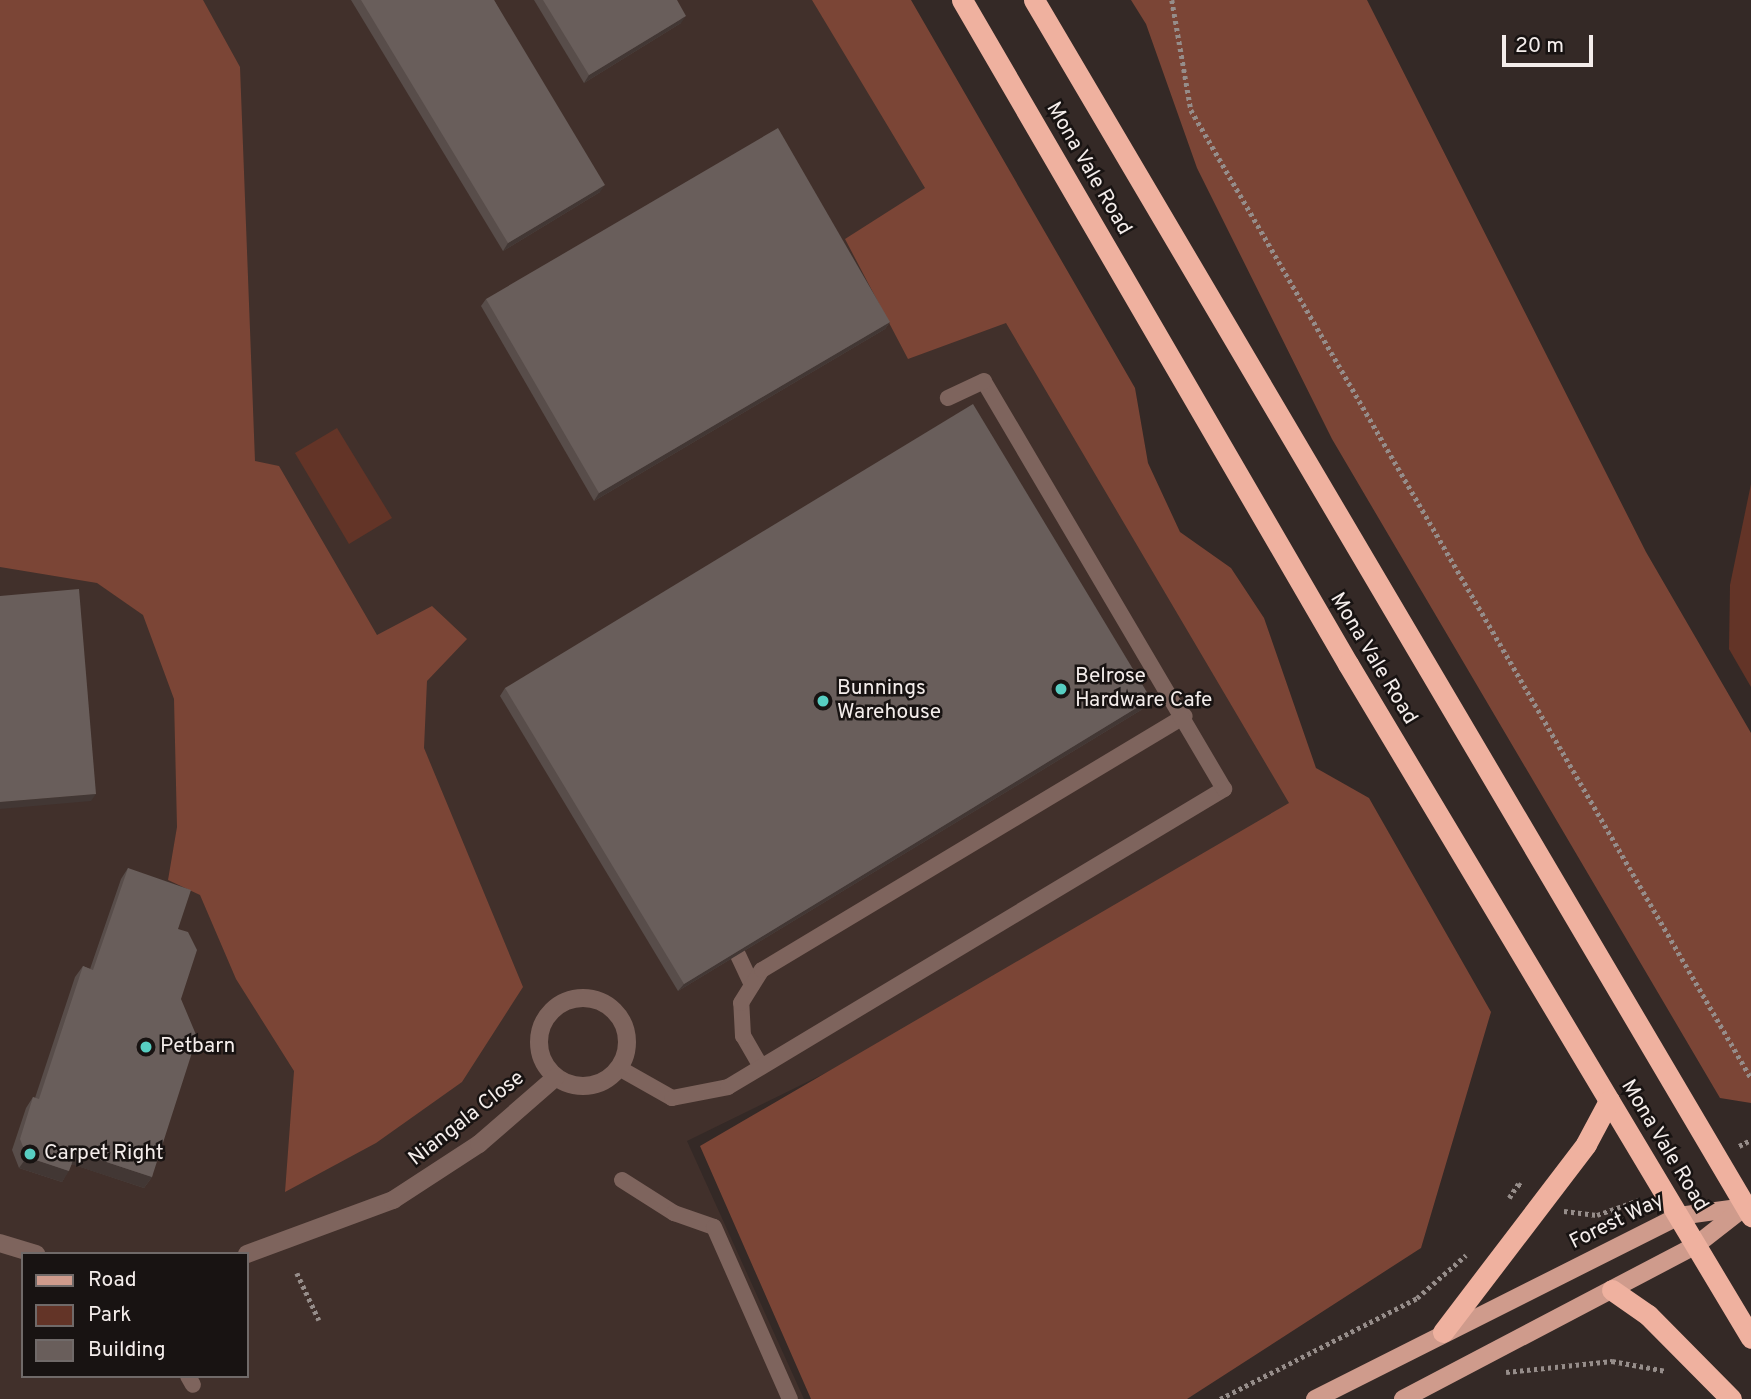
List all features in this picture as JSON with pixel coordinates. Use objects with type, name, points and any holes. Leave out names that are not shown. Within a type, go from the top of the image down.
[{"type":"highway","name":"Mona Vale Road","points":[[962,0],[1751,1338]]},
{"type":"highway","name":"Mona Vale Road","points":[[1034,0],[1749,1209]]},
{"type":"highway","points":[[1443,1332],[1586,1144],[1609,1101]]},
{"type":"highway","points":[[1612,1290],[1648,1315],[1724,1392]]},
{"type":"main road","name":"Forest Way","points":[[1315,1399],[1443,1332],[1679,1216],[1749,1209]]},
{"type":"main road","points":[[1404,1399],[1695,1246],[1749,1209]]},
{"type":"street","points":[[579,997],[605,1003],[620,1017],[627,1043],[619,1068],[589,1086],[556,1077],[540,1054],[541,1026],[559,1004],[579,997]]},
{"type":"street","name":"Niangala Close","points":[[248,1254],[393,1200],[479,1144],[556,1077]]},
{"type":"street","points":[[0,1243],[29,1252]]},
{"type":"lane","points":[[619,1068],[672,1098],[697,1098],[728,1087],[760,1065],[1224,789],[1184,716],[984,381],[948,398]]},
{"type":"lane","points":[[760,1065],[743,1036],[741,1003],[762,970],[1184,716]]},
{"type":"lane","points":[[738,955],[752,985]]},
{"type":"lane","points":[[622,1180],[674,1213],[714,1227],[790,1399]]},
{"type":"path","points":[[1171,0],[1191,110],[1751,1078]]},
{"type":"path","points":[[1742,1144],[1751,1140]]},
{"type":"path","points":[[1503,1207],[1518,1184]]},
{"type":"path","points":[[1557,1207],[1597,1215],[1626,1207]]},
{"type":"path","points":[[1220,1399],[1417,1298],[1472,1250]]},
{"type":"path","points":[[297,1273],[319,1320]]},
{"type":"path","points":[[1464,1367],[1526,1375],[1612,1361],[1724,1392]]},
{"type":"shaded area","points":[[0,0],[818,0],[1302,807],[1153,912],[687,1141],[804,1399],[0,1399]]},
{"type":"shaded area","points":[[0,0],[203,0],[240,67],[255,461],[279,466],[377,635],[432,606],[467,639],[427,681],[424,748],[523,987],[462,1082],[376,1143],[285,1192],[294,1071],[236,979],[200,895],[168,880],[177,827],[174,699],[143,615],[97,583],[0,567]]},
{"type":"shaded area","points":[[812,0],[911,0],[1135,388],[1148,463],[1180,532],[1231,568],[1264,618],[1316,768],[1369,798],[1491,1012],[1421,1248],[1187,1399],[811,1399],[700,1146],[1289,803],[1006,323],[908,359],[845,239],[925,188]]},
{"type":"shaded area","points":[[1131,0],[1367,0],[1646,552],[1751,733],[1751,1103],[1720,1098],[1332,439],[1197,168],[1146,24]]},
{"type":"green space","points":[[337,428],[392,518],[349,544],[295,453]]},
{"type":"green space","points":[[1751,484],[1751,687],[1729,649],[1730,585]]},
{"type":"building","points":[[361,0],[494,0],[605,185],[508,243]]},
{"type":"building","points":[[543,0],[677,0],[686,16],[589,75]]},
{"type":"building","points":[[778,128],[890,322],[599,493],[486,299]]},
{"type":"building","name":"Bunnings Warehouse","points":[[973,404],[1151,699],[684,984],[505,688]]},
{"type":"building","points":[[79,589],[96,794],[0,802],[0,596]]},
{"type":"building","points":[[128,868],[191,890],[178,929],[188,932],[197,950],[181,999],[197,1037],[152,1177],[76,1152],[69,1171],[27,1157],[20,1139],[33,1097],[39,1099],[83,966],[93,970]]},
{"type":"place","name":"Belrose Hardware Cafe","points":[[1061,689]]},
{"type":"place","name":"Bunnings Warehouse","points":[[823,701]]},
{"type":"place","name":"Petbarn","points":[[146,1047]]},
{"type":"place","name":"Carpet Right","points":[[30,1154]]}]
